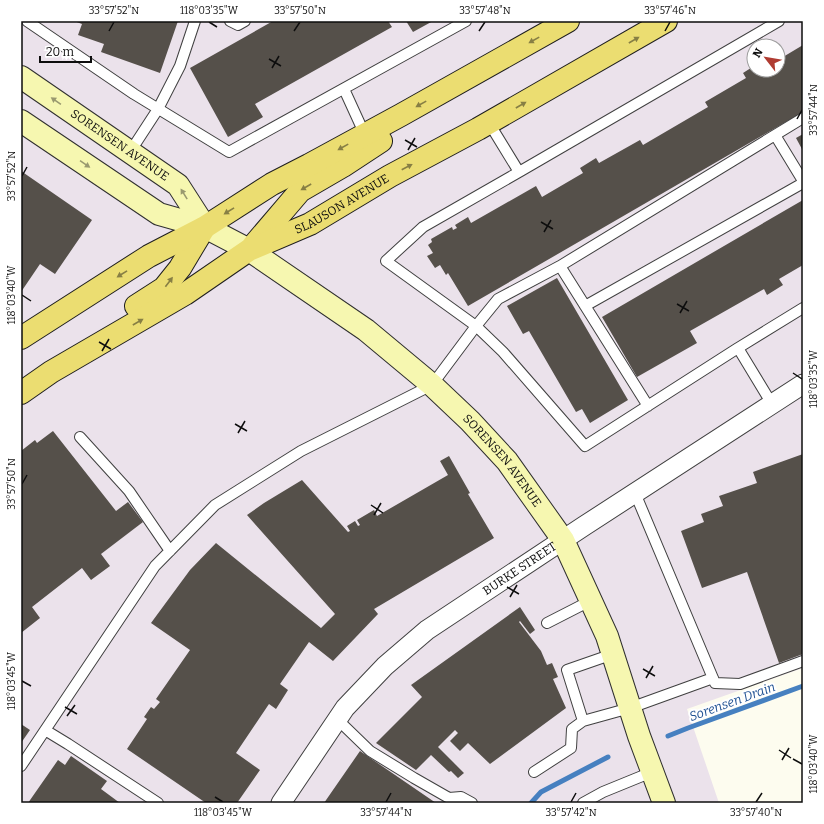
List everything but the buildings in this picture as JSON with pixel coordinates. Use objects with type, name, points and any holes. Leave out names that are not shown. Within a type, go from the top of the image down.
[{"type":"main road","points":[[21,338],[149,256],[204,227],[272,184],[309,166],[568,21]]},
{"type":"main road","name":"SLAUSON AVENUE","points":[[25,391],[51,372],[185,294],[249,250],[310,224],[390,176],[489,123],[666,21]]},
{"type":"main road","points":[[249,250],[300,191],[343,166],[397,130],[401,115]]},
{"type":"main road","points":[[25,391],[42,364],[164,288],[180,268],[204,227]]},
{"type":"street","name":"SORENSEN AVENUE","points":[[21,77],[178,185],[204,227]]},
{"type":"street","name":"SORENSEN AVENUE","points":[[21,121],[158,214],[204,227],[249,250],[366,330],[432,385],[470,421],[507,461],[562,540],[607,636],[630,708],[664,803]]},
{"type":"street","name":"BURKE STREET","points":[[281,803],[345,708],[385,666],[427,630],[562,540],[803,384]]},
{"type":"lane","points":[[27,21],[158,109],[229,152],[466,21]]},
{"type":"lane","points":[[130,152],[158,109],[180,66],[195,21]]},
{"type":"lane","points":[[230,21],[238,25],[246,21]]},
{"type":"lane","points":[[779,21],[423,227],[386,260],[476,326],[503,352],[585,446],[803,308]]},
{"type":"lane","points":[[344,89],[365,135]]},
{"type":"lane","points":[[21,766],[155,566],[215,505],[301,451],[432,385],[498,299],[560,266],[803,118]]},
{"type":"lane","points":[[489,123],[519,172]]},
{"type":"lane","points":[[585,306],[803,182],[775,135]]},
{"type":"lane","points":[[560,266],[648,406]]},
{"type":"lane","points":[[738,348],[772,404]]},
{"type":"lane","points":[[80,437],[129,491],[170,551]]},
{"type":"lane","points":[[635,493],[715,683],[740,684],[803,661]]},
{"type":"lane","points":[[547,622],[590,601]]},
{"type":"lane","points":[[583,721],[567,670],[612,654]]},
{"type":"lane","points":[[534,772],[571,748],[572,729],[583,721],[630,708],[713,678]]},
{"type":"lane","points":[[338,720],[370,751],[449,798],[461,797],[472,803]]},
{"type":"lane","points":[[45,730],[158,803]]},
{"type":"lane","points":[[584,803],[603,792],[652,772]]},
{"type":"shaded area","points":[[21,21],[803,21],[803,668],[687,709],[719,803],[21,803]]},
{"type":"waterway","name":"Sorensen Drain","points":[[668,736],[803,686]]},
{"type":"waterway","name":"Sorensen Drain","points":[[531,803],[541,792],[608,757]]}]
